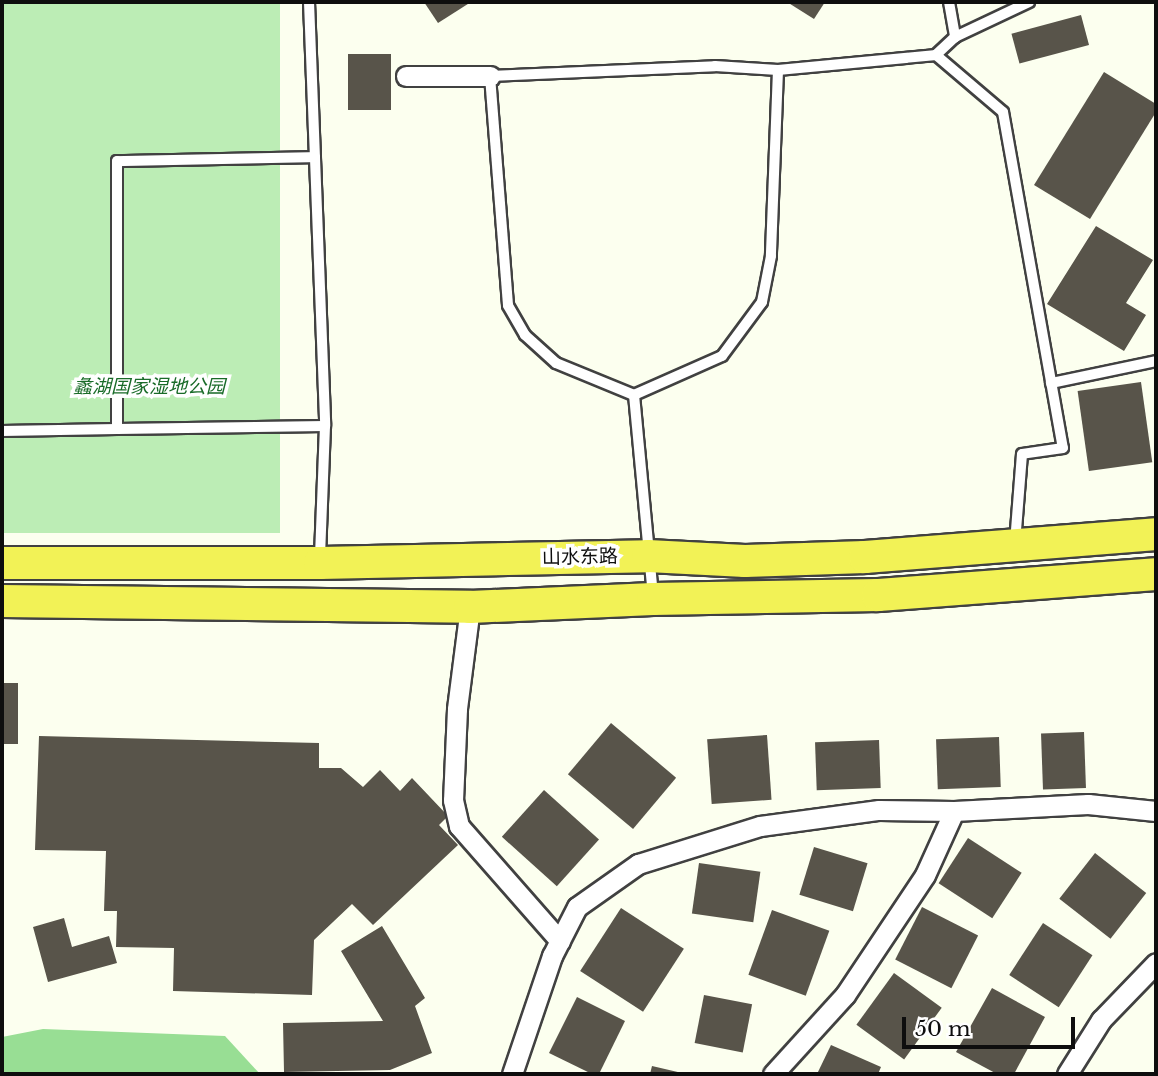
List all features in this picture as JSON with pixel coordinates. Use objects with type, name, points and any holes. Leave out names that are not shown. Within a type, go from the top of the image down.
[{"type":"highway","name":"山水东路","points":[[2,563],[320,563],[648,556],[745,561],[865,557],[1156,534]]},
{"type":"highway","points":[[2,601],[470,607],[653,599],[878,595],[1156,574]]},
{"type":"street","points":[[406,76],[490,76]]},
{"type":"street","points":[[470,607],[457,709],[453,800],[459,826],[560,940]]},
{"type":"street","points":[[512,1074],[552,956],[577,907],[638,864],[760,825],[879,810],[954,811],[1088,804],[1156,811]]},
{"type":"street","points":[[773,1074],[845,995],[925,875],[954,811]]},
{"type":"street","points":[[1068,1074],[1101,1020],[1156,963]]},
{"type":"lane","points":[[309,2],[325,426],[320,563]]},
{"type":"lane","points":[[949,2],[955,37]]},
{"type":"lane","points":[[778,70],[771,256],[762,302],[722,356],[634,395],[556,363],[526,335],[508,305],[490,76],[715,66],[778,70],[936,55],[955,37],[1029,2]]},
{"type":"lane","points":[[936,55],[1003,113],[1063,448],[1022,454],[1015,546]]},
{"type":"lane","points":[[117,429],[117,161],[315,158]]},
{"type":"lane","points":[[1051,383],[1156,361]]},
{"type":"lane","points":[[634,395],[653,599]]},
{"type":"lane","points":[[2,431],[325,426]]},
{"type":"green space","name":"蠡湖国家湿地公园","points":[[2,2],[280,2],[280,533],[2,533]]},
{"type":"green space","points":[[43,1029],[225,1036],[260,1074],[2,1074],[2,1037]]},
{"type":"building","points":[[424,2],[471,2],[438,23]]},
{"type":"building","points":[[787,2],[825,2],[814,19]]},
{"type":"building","points":[[1081,15],[1089,45],[1019,64],[1011,34]]},
{"type":"building","points":[[348,54],[391,54],[391,110],[348,110]]},
{"type":"building","points":[[1104,72],[1156,104],[1156,112],[1090,219],[1034,185]]},
{"type":"building","points":[[1096,226],[1153,260],[1126,303],[1146,315],[1124,351],[1047,304]]},
{"type":"building","points":[[1141,382],[1152,462],[1089,471],[1078,391]]},
{"type":"building","points":[[2,683],[18,683],[18,744],[2,744]]},
{"type":"building","points":[[611,723],[676,778],[633,829],[568,774]]},
{"type":"building","points":[[1084,732],[1086,788],[1043,789],[1041,734]]},
{"type":"building","points":[[767,735],[772,800],[712,804],[707,739]]},
{"type":"building","points":[[39,736],[319,743],[319,768],[341,768],[363,787],[380,770],[400,791],[412,778],[448,816],[439,825],[458,845],[373,925],[352,904],[314,940],[312,995],[173,991],[174,948],[116,947],[117,911],[104,911],[106,851],[35,850]]},
{"type":"building","points":[[999,737],[1001,787],[938,789],[936,739]]},
{"type":"building","points":[[879,740],[881,788],[817,790],[815,742]]},
{"type":"building","points":[[544,790],[599,840],[557,886],[502,837]]},
{"type":"building","points":[[968,838],[1022,873],[992,918],[939,883]]},
{"type":"building","points":[[814,847],[868,863],[853,911],[799,895]]},
{"type":"building","points":[[1095,853],[1146,893],[1111,939],[1059,899]]},
{"type":"building","points":[[699,863],[760,872],[753,922],[692,914]]},
{"type":"building","points":[[922,907],[978,936],[951,988],[895,960]]},
{"type":"building","points":[[621,908],[684,949],[643,1012],[580,971]]},
{"type":"building","points":[[772,910],[829,931],[806,996],[748,975]]},
{"type":"building","points":[[64,918],[72,947],[109,936],[117,963],[48,982],[33,927]]},
{"type":"building","points":[[1043,923],[1092,955],[1059,1007],[1009,975]]},
{"type":"building","points":[[382,926],[425,998],[415,1006],[432,1053],[390,1070],[284,1072],[283,1023],[383,1021],[341,951]]},
{"type":"building","points":[[894,973],[942,1008],[904,1059],[856,1025]]},
{"type":"building","points":[[992,988],[1045,1017],[1014,1074],[997,1074],[956,1052]]},
{"type":"building","points":[[704,995],[752,1004],[743,1052],[695,1043]]},
{"type":"building","points":[[577,997],[625,1021],[599,1074],[592,1074],[549,1053]]},
{"type":"building","points":[[831,1045],[881,1067],[878,1074],[817,1074]]},
{"type":"building","points":[[652,1066],[682,1073],[650,1074]]}]
